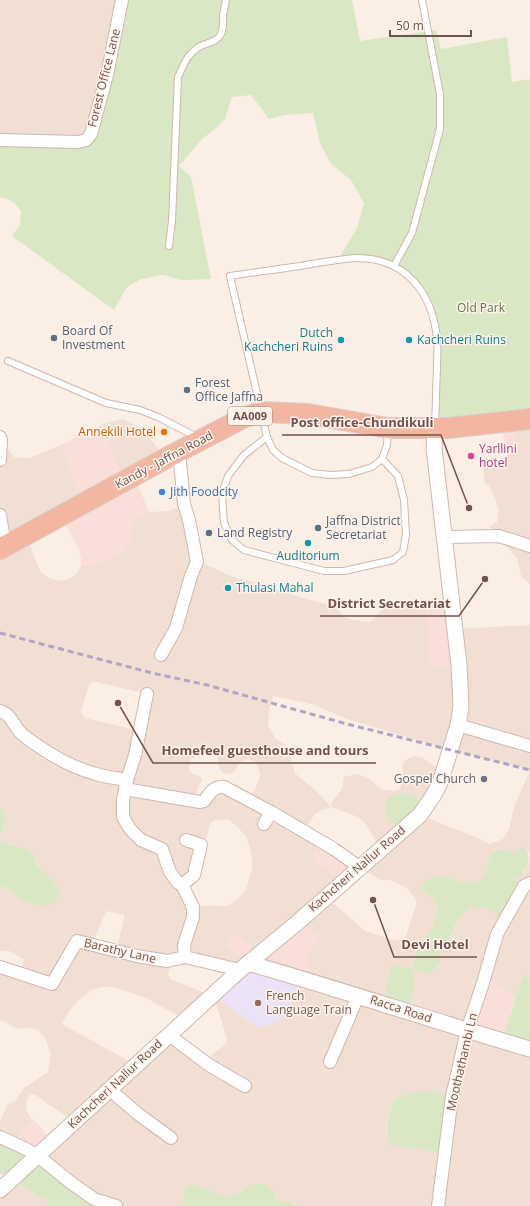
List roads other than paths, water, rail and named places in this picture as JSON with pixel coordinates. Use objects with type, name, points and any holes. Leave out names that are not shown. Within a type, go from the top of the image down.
[{"type":"highway","name":"Kandy - Jaffna Road","points":[[3,547],[245,417],[262,412],[308,414],[388,428],[448,428],[530,420]]},
{"type":"street","name":"Forest Office Lane","points":[[0,140],[78,142],[86,140],[90,134],[107,75],[122,0]]},
{"type":"street","name":"Kachcheri Nallur Road","points":[[0,1190],[244,967],[298,922],[420,815],[427,806],[440,783],[458,725],[461,708],[459,665],[434,448],[435,428]]},
{"type":"street","points":[[0,437],[0,460]]},
{"type":"street","points":[[162,655],[176,628],[191,576],[197,562],[189,520],[184,504],[179,452]]},
{"type":"street","points":[[0,515],[3,547]]},
{"type":"street","points":[[445,537],[499,536],[530,546]]},
{"type":"street","points":[[148,694],[135,754],[126,785],[123,817],[130,829],[141,840],[162,849],[170,872],[178,883],[182,885],[193,907],[193,917],[184,945],[185,957]]},
{"type":"street","points":[[0,711],[7,714],[19,732],[47,752],[74,766],[126,785],[200,802],[204,801],[210,791],[218,786],[224,787],[271,812],[334,849],[359,867]]},
{"type":"street","points":[[458,725],[530,746]]},
{"type":"street","points":[[264,824],[271,812]]},
{"type":"street","points":[[182,885],[194,875],[201,845],[186,840]]},
{"type":"street","name":"Moothathambi Ln","points":[[438,1206],[452,1096],[467,1031],[497,934],[524,886],[530,883]]},
{"type":"street","name":"Barathy Lane","points":[[0,967],[52,984],[77,941],[137,956],[168,961],[185,957],[244,967]]},
{"type":"street","name":"Racca Road","points":[[244,967],[300,978],[467,1031],[530,1049]]},
{"type":"street","points":[[330,1062],[358,996]]},
{"type":"street","points":[[170,1035],[209,1065],[245,1086]]},
{"type":"street","points":[[109,1089],[138,1114],[171,1138]]},
{"type":"street","points":[[0,1137],[38,1156],[94,1199],[116,1206]]},
{"type":"lane","points":[[169,246],[172,221],[178,77],[187,57],[194,50],[202,44],[207,44],[216,40],[221,34],[226,0]]},
{"type":"lane","points":[[394,266],[412,233],[440,129],[440,94],[422,0]]},
{"type":"lane","points":[[388,428],[387,445],[382,459],[372,467],[349,474],[330,475],[312,473],[282,458],[273,450],[267,437],[230,276],[358,258],[378,261],[394,266],[408,276],[420,288],[430,305],[434,322],[437,339],[435,428]]},
{"type":"lane","points":[[8,361],[106,403],[140,410],[158,417],[202,440]]},
{"type":"lane","points":[[267,437],[244,455],[228,476],[222,494],[224,523],[232,540],[244,550],[324,571],[344,571],[393,560],[403,552],[406,535],[404,500],[398,476],[382,459]]},
{"type":"railway","points":[[0,633],[152,673],[207,685],[347,724],[530,770]]},
{"type":"place","name":"Board Of Investment","points":[[54,338]]},
{"type":"place","name":"Dutch Kachcheri Ruins","points":[[341,340]]},
{"type":"place","name":"Kachcheri Ruins","points":[[409,340]]},
{"type":"place","name":"Forest Office Jaffna","points":[[187,390]]},
{"type":"place","name":"Annekili Hotel","points":[[164,432]]},
{"type":"place","name":"Yarllini hotel","points":[[471,456]]},
{"type":"place","name":"Jith Foodcity","points":[[162,492]]},
{"type":"place","name":"Post office-Chundikuli","points":[[469,508]]},
{"type":"place","name":"Jaffna District Secretariat","points":[[318,528]]},
{"type":"place","name":"Land Registry","points":[[209,533]]},
{"type":"place","name":"Auditorium","points":[[308,543]]},
{"type":"place","name":"District Secretariat","points":[[485,579]]},
{"type":"place","name":"Thulasi Mahal","points":[[228,588]]},
{"type":"place","name":"Homefeel guesthouse and tours","points":[[118,703]]},
{"type":"place","name":"Gospel Church","points":[[484,779]]},
{"type":"place","name":"Devi Hotel","points":[[373,900]]},
{"type":"place","name":"French Language Train","points":[[258,1003]]},
{"type":"park label","name":"Old Park","points":[[481,308]]}]
